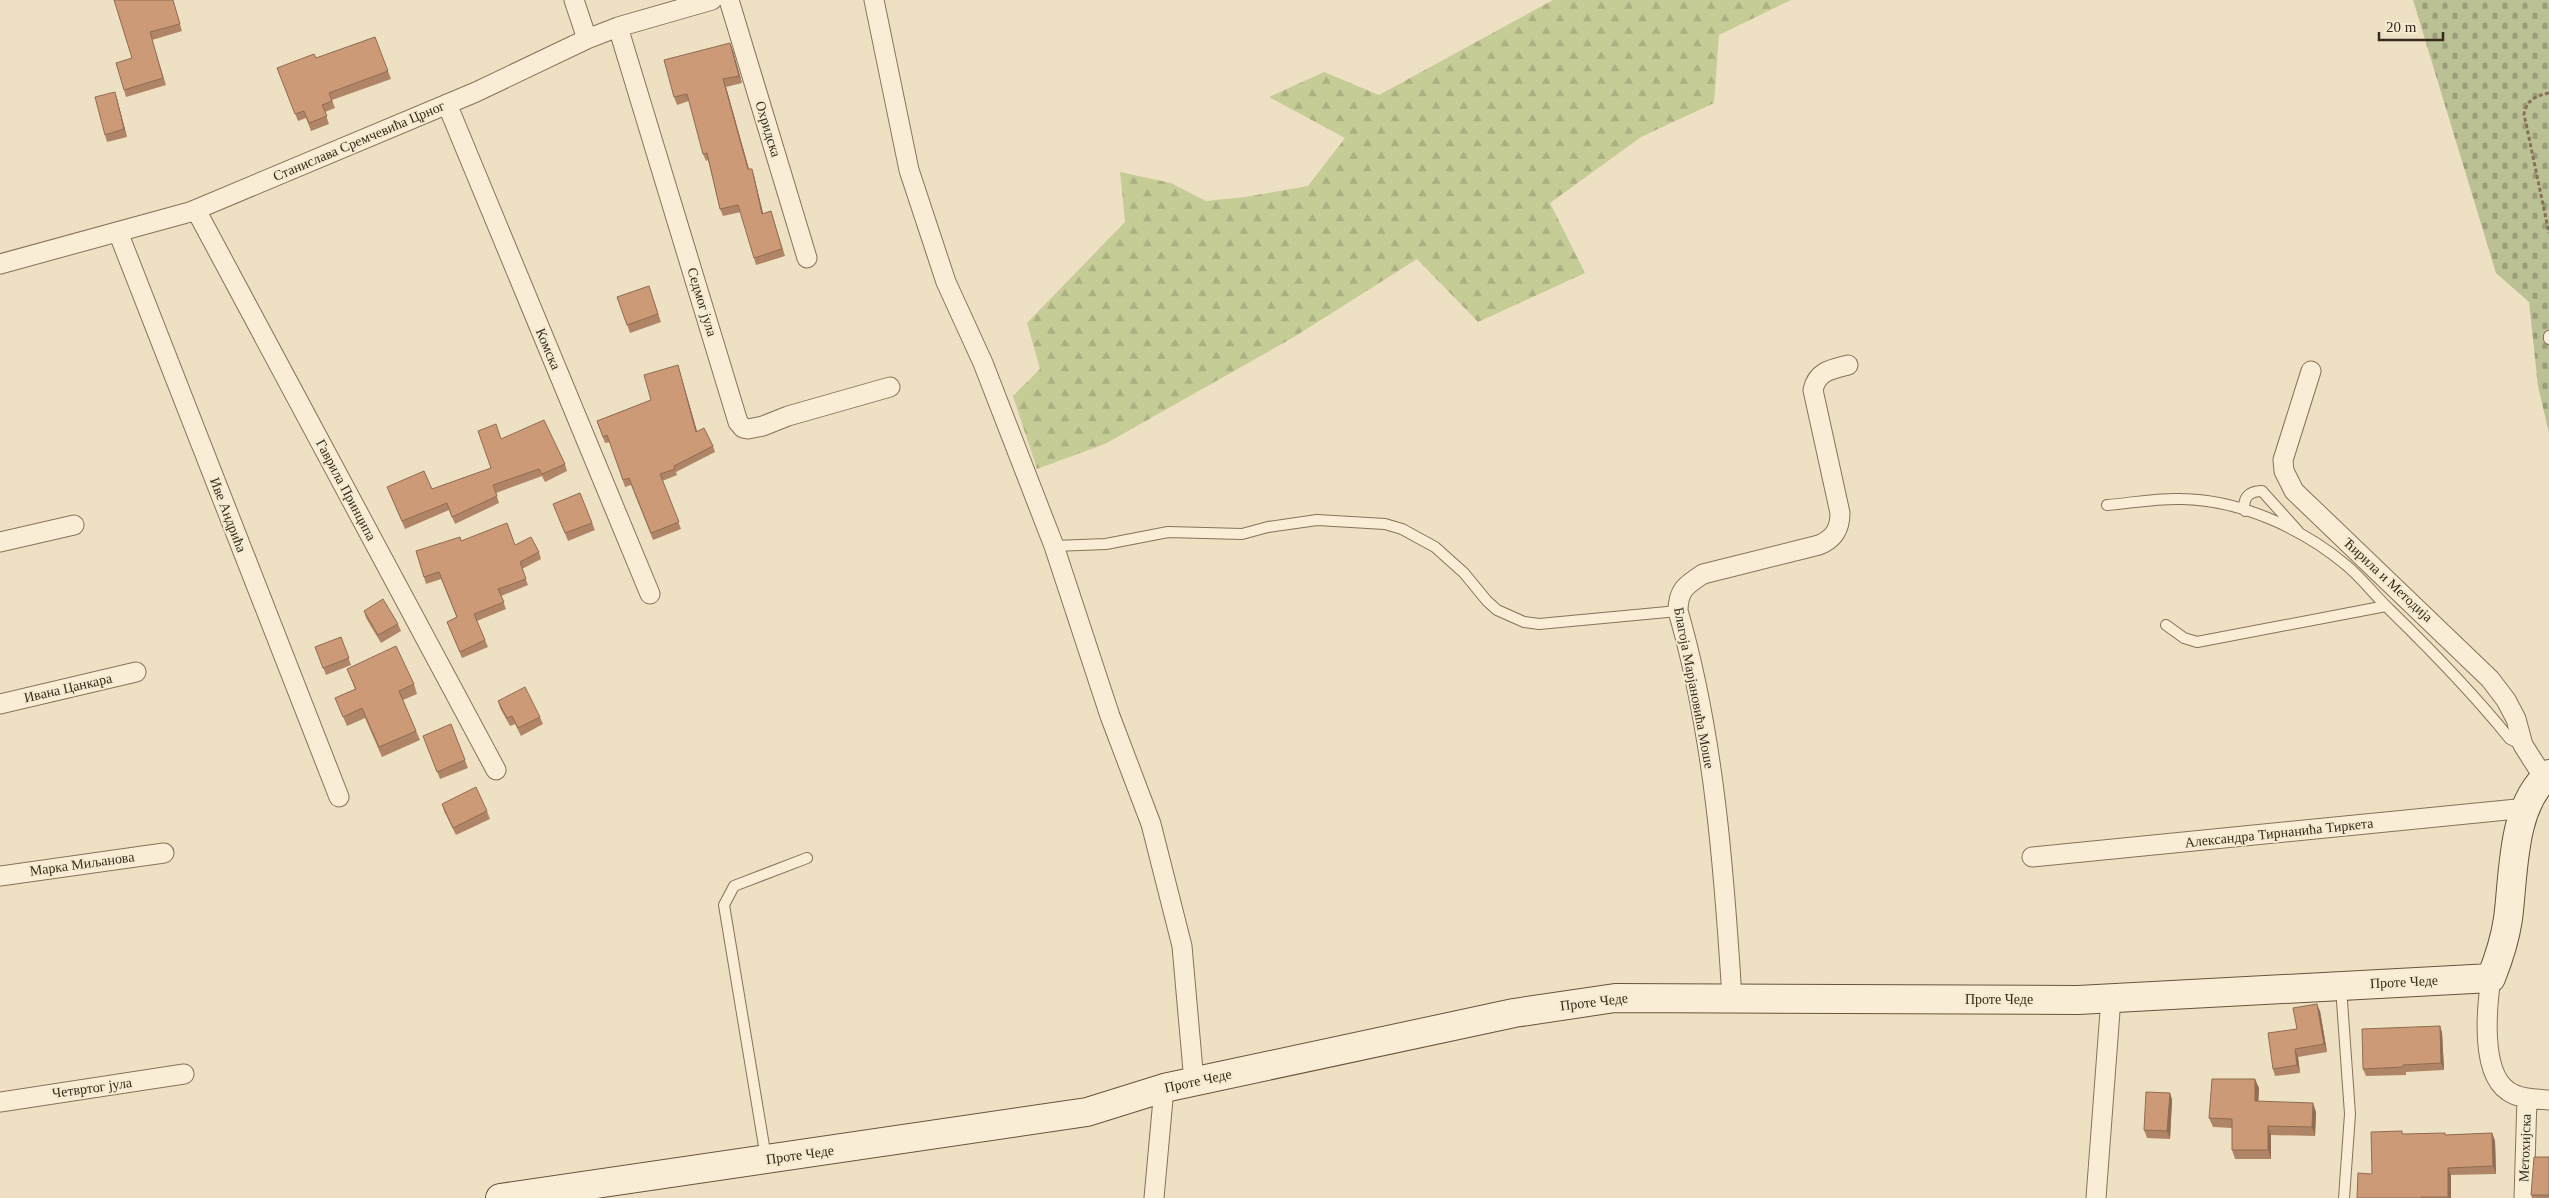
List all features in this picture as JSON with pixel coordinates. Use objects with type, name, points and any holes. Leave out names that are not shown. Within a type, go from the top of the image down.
[{"type":"street","points":[[574,0],[587,39]]},
{"type":"street","name":"Станислава Сремчевића Црног","points":[[0,264],[196,210],[447,104],[587,39],[618,27],[712,0]]},
{"type":"street","name":"Охридска","points":[[729,0],[807,258]]},
{"type":"street","points":[[874,0],[909,170],[946,282],[983,363],[1054,546],[1110,716],[1152,824],[1182,946],[1194,1082]]},
{"type":"street","name":"Седмог јула","points":[[618,27],[738,422],[742,428],[748,429],[763,426],[788,416],[890,387]]},
{"type":"street","name":"Комска","points":[[447,104],[650,594]]},
{"type":"street","name":"Гаврила Принципа","points":[[196,210],[496,770]]},
{"type":"street","name":"Иве Андрића","points":[[118,232],[339,797]]},
{"type":"street","name":"Благоја Марјановића Моше","points":[[1732,998],[1718,818],[1698,698],[1678,611],[1678,597],[1688,584],[1703,574],[1819,544],[1833,537],[1840,522],[1840,513],[1813,390],[1821,374],[1831,369],[1848,365]]},
{"type":"street","name":"Ћирила и Методија","points":[[2311,371],[2283,460],[2288,482],[2294,491],[2490,679],[2506,700],[2516,720],[2523,745],[2547,776]]},
{"type":"street","points":[[0,542],[74,525]]},
{"type":"street","name":"Ивана Цанкара","points":[[0,704],[136,672]]},
{"type":"street","points":[[2547,776],[2527,808],[2517,837],[2508,919],[2502,948],[2491,978],[2486,1012],[2492,1070],[2507,1091],[2527,1098],[2549,1100]]},
{"type":"street","name":"Александра Тирнанића Тиркета","points":[[2032,857],[2527,808]]},
{"type":"street","name":"Марка Миљанова","points":[[0,876],[164,852]]},
{"type":"street","name":"Проте Чеде","points":[[500,1198],[536,1195],[1087,1112],[1164,1088],[1514,1013],[1615,998],[2078,1000],[2491,978]]},
{"type":"street","points":[[2096,1198],[2111,998]]},
{"type":"street","name":"Четвртог јула","points":[[0,1102],[184,1074]]},
{"type":"street","points":[[1154,1198],[1164,1088]]},
{"type":"street","name":"Метохијска","points":[[2524,1198],[2527,1098]]},
{"type":"lane","points":[[2245,511],[2244,505],[2249,493],[2262,491],[2301,534]]},
{"type":"lane","points":[[2107,505],[2183,499],[2220,504],[2245,511],[2301,534],[2346,565],[2442,660],[2510,739],[2523,745]]},
{"type":"lane","points":[[1054,546],[1106,544],[1186,530],[1229,534],[1301,522],[1366,521],[1402,529],[1435,547],[1464,573],[1497,610],[1524,622],[1539,624],[1678,611]]},
{"type":"lane","points":[[2166,625],[2184,638],[2197,642],[2386,606]]},
{"type":"lane","points":[[766,1160],[724,905],[734,886],[807,858]]},
{"type":"lane","points":[[2341,986],[2350,1114],[2344,1198]]},
{"type":"path","points":[[2549,93],[2535,96],[2527,104],[2524,114],[2549,233]]},
{"type":"green space","points":[[1553,0],[1791,0],[1719,35],[1714,103],[1641,137],[1550,203],[1585,273],[1478,322],[1417,259],[1294,337],[1105,444],[1037,469],[1013,396],[1040,369],[1027,323],[1125,222],[1120,172],[1171,183],[1206,201],[1245,197],[1308,186],[1345,138],[1269,97],[1324,72],[1379,95]]},
{"type":"green space","points":[[2413,0],[2549,0],[2549,433],[2538,386],[2529,302],[2496,273]]},
{"type":"building","points":[[114,0],[173,0],[180,24],[150,32],[163,78],[124,90],[116,63],[132,58]]},
{"type":"building","points":[[375,37],[388,71],[329,93],[332,101],[322,105],[327,116],[309,123],[304,111],[295,114],[277,68],[314,54],[316,58]]},
{"type":"building","points":[[730,43],[739,76],[723,79],[748,169],[752,169],[762,214],[771,211],[782,249],[754,258],[738,205],[720,209],[707,153],[703,154],[687,94],[674,97],[664,60]]},
{"type":"building","points":[[115,92],[124,129],[105,135],[95,97]]},
{"type":"building","points":[[649,286],[658,314],[627,325],[617,297]]},
{"type":"building","points":[[678,365],[696,432],[704,428],[713,446],[674,466],[675,469],[660,474],[679,522],[651,533],[629,478],[623,480],[607,435],[603,437],[597,421],[651,400],[644,375]]},
{"type":"building","points":[[544,420],[565,464],[542,474],[539,469],[493,485],[497,496],[452,517],[447,503],[402,521],[387,487],[424,471],[432,489],[491,468],[478,431],[496,424],[501,439]]},
{"type":"building","points":[[580,493],[592,523],[565,533],[553,504]]},
{"type":"building","points":[[507,523],[515,545],[531,537],[539,552],[520,562],[526,579],[498,589],[504,602],[474,614],[485,640],[460,652],[447,622],[457,617],[439,572],[424,577],[416,551],[460,537],[461,541]]},
{"type":"building","points":[[383,599],[398,624],[378,635],[364,611]]},
{"type":"building","points":[[341,637],[349,658],[323,668],[315,647]]},
{"type":"building","points":[[396,646],[414,684],[399,691],[416,731],[379,747],[362,708],[343,717],[335,698],[356,689],[347,669]]},
{"type":"building","points":[[525,687],[540,717],[518,728],[512,716],[507,718],[498,701]]},
{"type":"building","points":[[451,724],[465,760],[437,772],[423,736]]},
{"type":"building","points":[[476,787],[487,811],[453,828],[442,804]]},
{"type":"building","points":[[2317,1004],[2324,1044],[2295,1049],[2297,1065],[2273,1069],[2268,1033],[2297,1029],[2293,1008]]},
{"type":"building","points":[[2440,1026],[2441,1063],[2363,1069],[2362,1029]]},
{"type":"building","points":[[2212,1079],[2255,1079],[2255,1101],[2313,1103],[2312,1127],[2268,1126],[2268,1150],[2232,1150],[2232,1119],[2209,1118]]},
{"type":"building","points":[[2146,1092],[2170,1093],[2167,1131],[2144,1130]]},
{"type":"building","points":[[2402,1131],[2402,1134],[2445,1133],[2445,1135],[2492,1133],[2493,1166],[2448,1168],[2448,1197],[2357,1198],[2358,1173],[2372,1174],[2371,1132]]},
{"type":"building","points":[[2534,1157],[2549,1157],[2549,1195],[2531,1195]]}]
